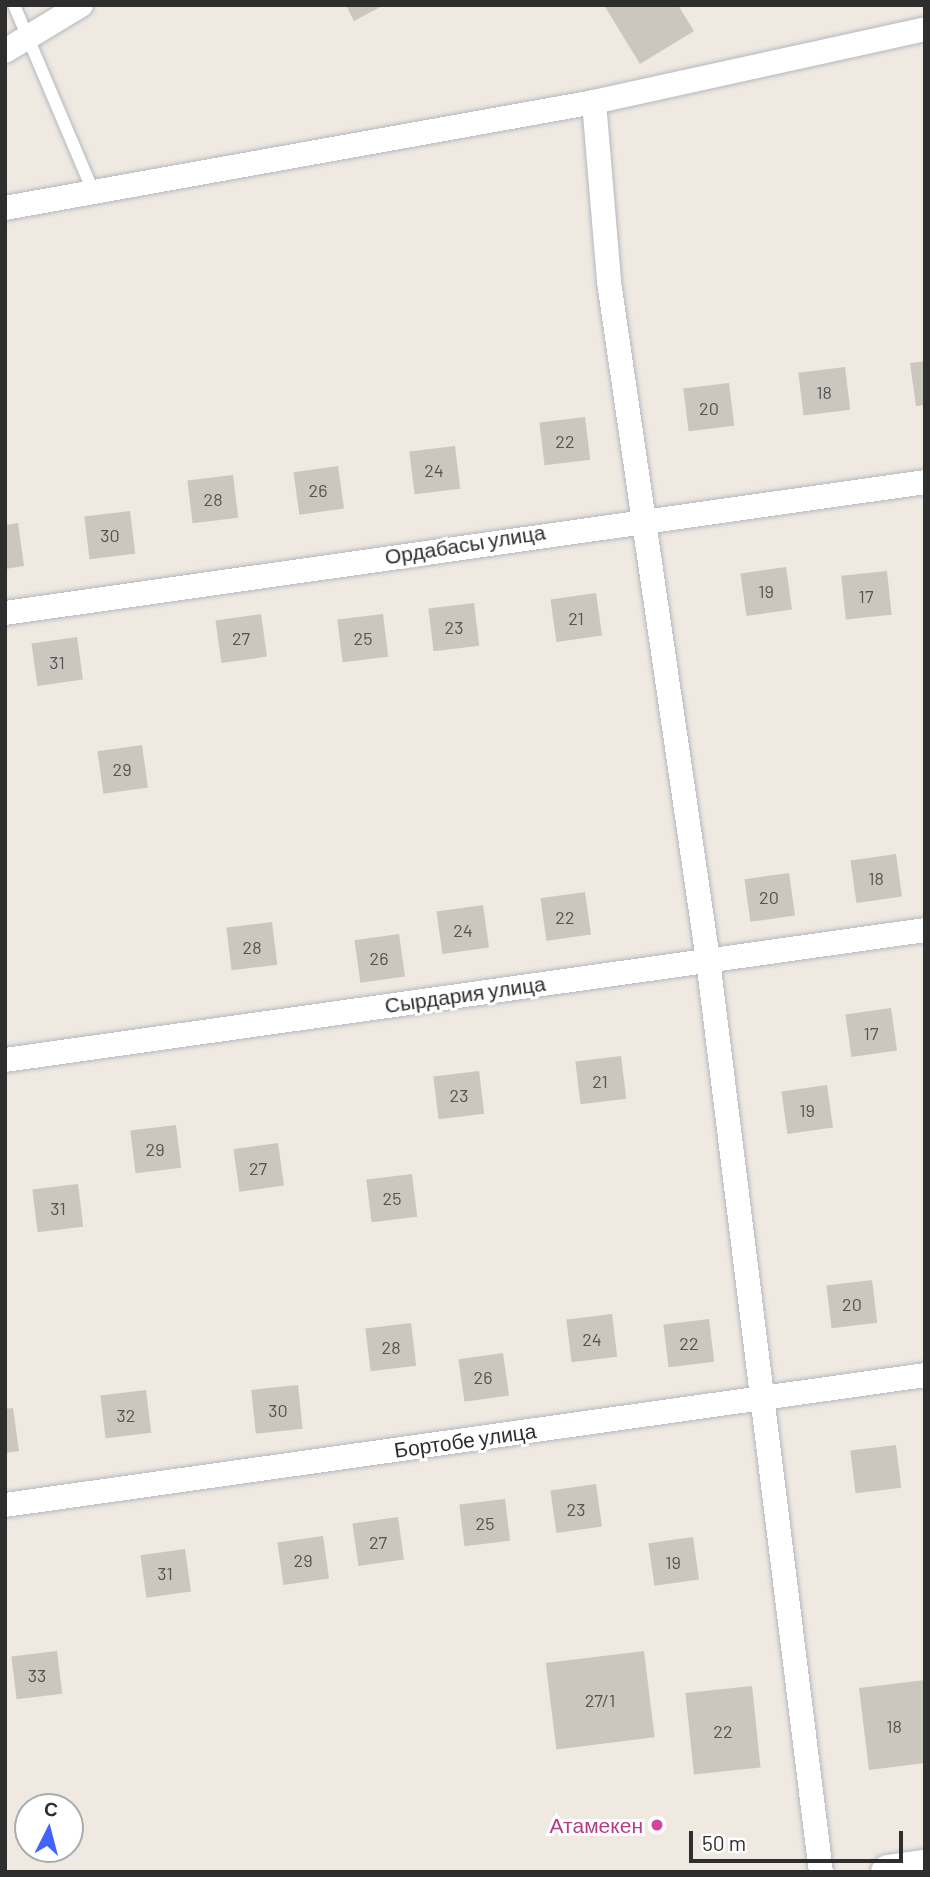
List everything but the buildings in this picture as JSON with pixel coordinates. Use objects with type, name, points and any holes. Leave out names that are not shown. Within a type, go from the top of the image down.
[{"type":"main road","points":[[888,1872],[925,1867]]},
{"type":"street","points":[[5,51],[81,5]]},
{"type":"street","points":[[5,208],[594,102],[925,29]]},
{"type":"street","points":[[594,102],[610,282],[648,517],[708,960],[821,1872]]},
{"type":"street","name":"Ордабасы улица","points":[[5,613],[648,517],[925,482]]},
{"type":"street","name":"Сырдария улица","points":[[5,1060],[925,930]]},
{"type":"street","name":"Бортобе улица","points":[[5,1505],[925,1376]]},
{"type":"lane","points":[[14,5],[32,35],[93,191]]},
{"type":"place","name":"Атамекен","points":[[657,1825]]}]
